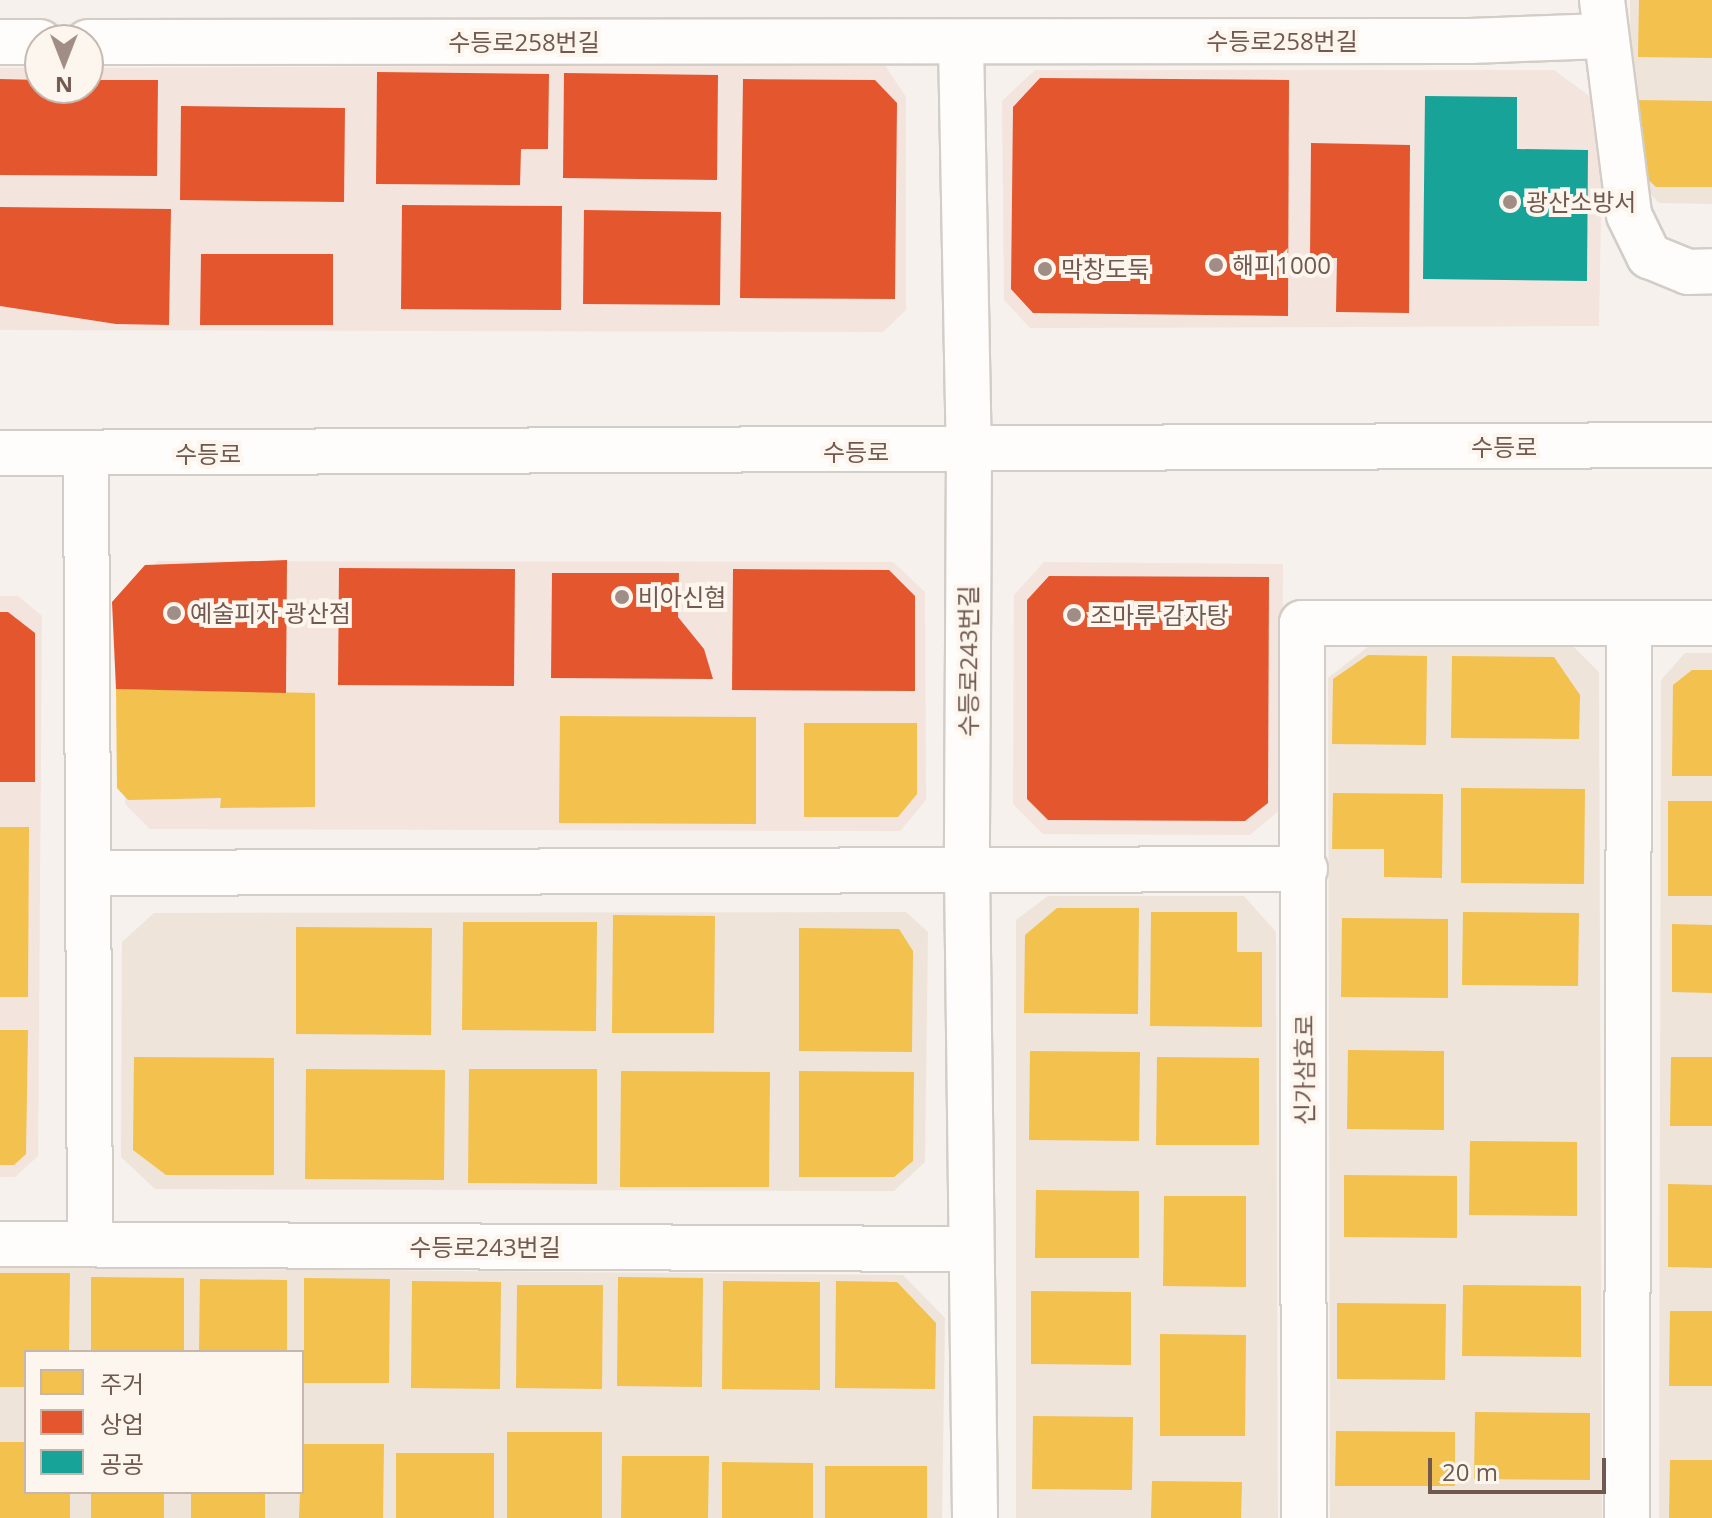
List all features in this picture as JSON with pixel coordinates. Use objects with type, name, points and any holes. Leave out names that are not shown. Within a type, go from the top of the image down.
[{"type":"street","name":"수등로258번길","points":[[104,42],[961,43],[1603,18]]},
{"type":"street","points":[[1603,18],[1629,215],[1649,256],[1688,272],[1712,271]]},
{"type":"street","points":[[0,42],[24,42]]},
{"type":"street","points":[[961,43],[969,452]]},
{"type":"street","name":"수등로","points":[[0,453],[969,452],[1712,445]]},
{"type":"street","name":"수등로243번길","points":[[969,452],[967,870],[975,1518]]},
{"type":"street","points":[[86,454],[90,1244]]},
{"type":"street","name":"신가삼효로","points":[[1304,1518],[1305,869],[1302,623],[1629,623]]},
{"type":"street","points":[[1627,1518],[1629,623],[1712,623]]},
{"type":"street","points":[[89,873],[1305,869]]},
{"type":"street","name":"수등로243번길","points":[[0,1244],[971,1249]]},
{"type":"shaded area","points":[[1630,0],[1712,0],[1712,204],[1659,203],[1632,175]]},
{"type":"shaded area","points":[[884,64],[906,97],[906,310],[883,332],[0,330],[0,68],[24,68],[24,104],[104,104],[104,68]]},
{"type":"shaded area","points":[[1035,70],[1554,70],[1603,106],[1599,326],[1030,328],[1004,300],[1002,101]]},
{"type":"shaded area","points":[[158,561],[893,562],[925,592],[926,800],[900,831],[150,829],[125,804],[124,597]]},
{"type":"shaded area","points":[[1044,562],[1283,564],[1281,809],[1250,835],[1043,834],[1013,804],[1014,595]]},
{"type":"shaded area","points":[[0,596],[18,596],[42,616],[38,1156],[15,1177],[0,1177]]},
{"type":"shaded area","points":[[1369,646],[1573,646],[1599,672],[1602,1518],[1330,1518],[1328,678]]},
{"type":"shaded area","points":[[1685,653],[1712,653],[1712,1518],[1659,1518],[1661,680]]},
{"type":"shaded area","points":[[1048,896],[1244,896],[1276,932],[1278,1518],[1016,1518],[1016,920]]},
{"type":"shaded area","points":[[906,912],[928,932],[925,1162],[894,1191],[155,1189],[121,1157],[122,942],[154,913]]},
{"type":"shaded area","points":[[0,1267],[903,1275],[945,1318],[942,1518],[0,1518]]},
{"type":"building: 주거","points":[[1639,0],[1712,0],[1712,58],[1638,57]]},
{"type":"building: 주거","points":[[1636,100],[1712,101],[1712,187],[1656,187],[1635,167]]},
{"type":"building: 주거","points":[[1368,655],[1427,656],[1426,745],[1332,744],[1333,679]]},
{"type":"building: 주거","points":[[1452,656],[1554,657],[1580,695],[1579,739],[1451,738]]},
{"type":"building: 주거","points":[[1692,670],[1712,670],[1712,776],[1672,776],[1673,685]]},
{"type":"building: 주거","points":[[116,689],[315,693],[315,807],[220,808],[221,798],[128,800],[117,788]]},
{"type":"building: 주거","points":[[560,716],[756,717],[756,824],[559,823]]},
{"type":"building: 주거","points":[[804,723],[917,723],[917,794],[898,817],[804,817]]},
{"type":"building: 주거","points":[[1461,788],[1585,789],[1584,884],[1461,883]]},
{"type":"building: 주거","points":[[1333,793],[1443,794],[1442,878],[1384,877],[1384,849],[1332,849]]},
{"type":"building: 주거","points":[[1668,801],[1712,801],[1712,896],[1668,896]]},
{"type":"building: 주거","points":[[0,827],[29,827],[28,997],[0,997]]},
{"type":"building: 주거","points":[[1057,908],[1139,908],[1138,1014],[1024,1013],[1025,935]]},
{"type":"building: 주거","points":[[1151,912],[1237,912],[1237,952],[1262,952],[1262,1027],[1150,1026]]},
{"type":"building: 주거","points":[[1463,912],[1579,913],[1578,986],[1462,985]]},
{"type":"building: 주거","points":[[613,915],[715,916],[714,1033],[612,1033]]},
{"type":"building: 주거","points":[[1342,918],[1448,919],[1448,998],[1341,997]]},
{"type":"building: 주거","points":[[463,922],[597,922],[596,1031],[462,1030]]},
{"type":"building: 주거","points":[[1672,924],[1712,925],[1712,993],[1672,992]]},
{"type":"building: 주거","points":[[296,927],[432,928],[431,1035],[296,1034]]},
{"type":"building: 주거","points":[[799,928],[899,929],[913,951],[912,1052],[799,1051]]},
{"type":"building: 주거","points":[[0,1030],[28,1030],[26,1154],[14,1165],[0,1165]]},
{"type":"building: 주거","points":[[1348,1050],[1444,1051],[1444,1130],[1347,1129]]},
{"type":"building: 주거","points":[[1030,1051],[1140,1052],[1139,1141],[1029,1140]]},
{"type":"building: 주거","points":[[134,1057],[274,1058],[274,1175],[166,1175],[133,1150]]},
{"type":"building: 주거","points":[[1157,1057],[1259,1058],[1259,1145],[1156,1145]]},
{"type":"building: 주거","points":[[1671,1057],[1712,1057],[1712,1126],[1670,1126]]},
{"type":"building: 주거","points":[[306,1069],[445,1070],[444,1180],[305,1179]]},
{"type":"building: 주거","points":[[469,1069],[597,1069],[597,1184],[468,1183]]},
{"type":"building: 주거","points":[[621,1071],[770,1072],[769,1187],[620,1187]]},
{"type":"building: 주거","points":[[799,1071],[914,1072],[913,1161],[894,1177],[799,1177]]},
{"type":"building: 주거","points":[[1470,1141],[1577,1142],[1577,1216],[1469,1215]]},
{"type":"building: 주거","points":[[1344,1175],[1457,1176],[1457,1238],[1344,1237]]},
{"type":"building: 주거","points":[[1668,1184],[1712,1185],[1712,1268],[1668,1267]]},
{"type":"building: 주거","points":[[1036,1190],[1139,1191],[1139,1258],[1035,1258]]},
{"type":"building: 주거","points":[[1164,1196],[1246,1196],[1246,1287],[1163,1286]]},
{"type":"building: 주거","points":[[0,1273],[70,1273],[69,1350],[24,1350],[24,1387],[0,1387]]},
{"type":"building: 주거","points":[[91,1277],[184,1278],[184,1350],[91,1350]]},
{"type":"building: 주거","points":[[618,1277],[703,1278],[702,1387],[617,1386]]},
{"type":"building: 주거","points":[[304,1278],[390,1279],[389,1383],[304,1383]]},
{"type":"building: 주거","points":[[200,1279],[287,1280],[287,1350],[199,1350]]},
{"type":"building: 주거","points":[[412,1281],[501,1282],[500,1389],[411,1388]]},
{"type":"building: 주거","points":[[723,1281],[820,1282],[820,1390],[722,1389]]},
{"type":"building: 주거","points":[[836,1281],[897,1282],[936,1323],[935,1389],[835,1388]]},
{"type":"building: 주거","points":[[517,1285],[603,1285],[602,1389],[516,1388]]},
{"type":"building: 주거","points":[[1463,1285],[1581,1286],[1581,1357],[1462,1356]]},
{"type":"building: 주거","points":[[1031,1291],[1131,1292],[1131,1365],[1031,1364]]},
{"type":"building: 주거","points":[[1337,1303],[1446,1304],[1445,1380],[1337,1379]]},
{"type":"building: 주거","points":[[1670,1311],[1712,1311],[1712,1386],[1669,1386]]},
{"type":"building: 주거","points":[[1160,1334],[1246,1335],[1245,1436],[1160,1436]]},
{"type":"building: 주거","points":[[1475,1412],[1590,1413],[1590,1480],[1474,1479]]},
{"type":"building: 주거","points":[[1033,1416],[1133,1417],[1132,1490],[1032,1489]]},
{"type":"building: 주거","points":[[1336,1431],[1455,1432],[1455,1486],[1335,1486]]},
{"type":"building: 주거","points":[[507,1432],[602,1432],[602,1518],[507,1518]]},
{"type":"building: 주거","points":[[0,1442],[24,1442],[24,1494],[70,1494],[70,1518],[0,1518]]},
{"type":"building: 주거","points":[[304,1444],[384,1444],[383,1518],[299,1518],[300,1494],[304,1494]]},
{"type":"building: 주거","points":[[396,1453],[494,1453],[494,1518],[396,1518]]},
{"type":"building: 주거","points":[[622,1456],[709,1456],[708,1518],[621,1518]]},
{"type":"building: 주거","points":[[1670,1460],[1712,1460],[1712,1518],[1669,1518]]},
{"type":"building: 주거","points":[[722,1462],[813,1463],[813,1518],[722,1518]]},
{"type":"building: 주거","points":[[825,1466],[927,1466],[927,1518],[825,1518]]},
{"type":"building: 주거","points":[[1152,1481],[1242,1482],[1241,1518],[1151,1518]]},
{"type":"building: 주거","points":[[91,1494],[164,1494],[164,1518],[91,1518]]},
{"type":"building: 주거","points":[[191,1494],[265,1494],[265,1518],[191,1518]]},
{"type":"building: 상업","points":[[377,72],[549,74],[548,149],[521,149],[520,185],[376,184]]},
{"type":"building: 상업","points":[[564,73],[718,75],[717,180],[563,178]]},
{"type":"building: 상업","points":[[1040,78],[1289,80],[1288,316],[1033,313],[1011,289],[1013,107]]},
{"type":"building: 상업","points":[[0,79],[24,80],[24,104],[104,104],[104,80],[158,80],[157,176],[0,175]]},
{"type":"building: 상업","points":[[743,79],[875,80],[897,103],[895,299],[740,298]]},
{"type":"building: 상업","points":[[181,106],[345,108],[344,202],[180,200]]},
{"type":"building: 상업","points":[[1311,143],[1410,145],[1409,313],[1336,312],[1337,258],[1310,258]]},
{"type":"building: 상업","points":[[402,205],[562,206],[561,310],[401,309]]},
{"type":"building: 상업","points":[[0,207],[171,209],[169,325],[116,324],[0,306]]},
{"type":"building: 상업","points":[[584,210],[721,212],[720,305],[583,304]]},
{"type":"building: 상업","points":[[201,254],[333,254],[333,325],[200,325]]},
{"type":"building: 상업","points":[[287,560],[286,693],[116,689],[112,602],[145,565]]},
{"type":"building: 상업","points":[[339,568],[515,569],[514,686],[338,685]]},
{"type":"building: 상업","points":[[733,569],[889,570],[915,596],[915,691],[732,690]]},
{"type":"building: 상업","points":[[552,573],[679,573],[678,617],[704,649],[713,679],[551,678]]},
{"type":"building: 상업","points":[[1049,576],[1269,577],[1268,803],[1245,821],[1048,820],[1027,799],[1027,600]]},
{"type":"building: 상업","points":[[0,612],[8,612],[35,633],[35,782],[0,782]]},
{"type":"building: 공공","points":[[1425,96],[1517,97],[1517,149],[1588,150],[1587,281],[1423,279]]},
{"type":"place","name":"광산소방서","points":[[1510,202]]},
{"type":"place","name":"해피1000","points":[[1216,265]]},
{"type":"place","name":"막창도둑","points":[[1045,269]]},
{"type":"place","name":"비아신협","points":[[622,597]]},
{"type":"place","name":"예술피자 광산점","points":[[174,613]]},
{"type":"place","name":"조마루 감자탕","points":[[1074,615]]}]
